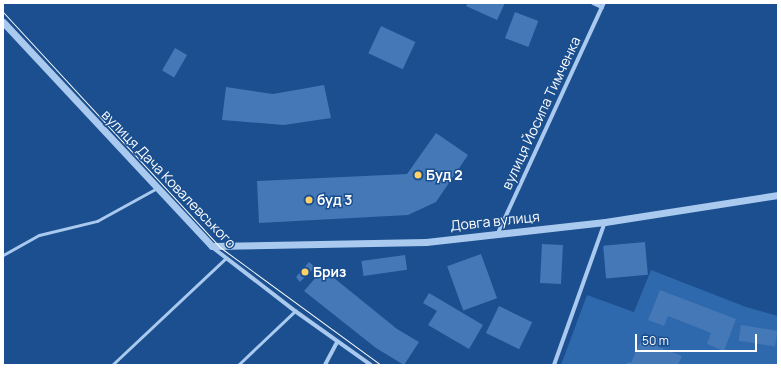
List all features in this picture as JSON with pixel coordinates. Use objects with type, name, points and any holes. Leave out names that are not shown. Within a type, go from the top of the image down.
[{"type":"street","points":[[593,3],[603,5]]},
{"type":"street","name":"вулиця Йосипа Тимченка","points":[[498,232],[603,5]]},
{"type":"street","name":"вулиця Дача Ковалевського","points":[[3,22],[212,246],[295,311],[371,365]]},
{"type":"street","name":"Довга вулиця","points":[[212,246],[426,242],[498,232],[605,222],[778,195]]},
{"type":"street","points":[[554,365],[605,222]]},
{"type":"street","points":[[325,365],[337,342]]},
{"type":"lane","points":[[3,255],[39,235],[97,221],[157,188]]},
{"type":"lane","points":[[112,365],[226,258]]},
{"type":"lane","points":[[238,365],[295,311]]},
{"type":"shaded area","points":[[651,270],[746,307],[778,316],[778,365],[561,365],[587,295],[634,312]]},
{"type":"building","points":[[468,3],[505,3],[497,20],[466,6]]},
{"type":"building","points":[[515,12],[538,21],[528,47],[505,38]]},
{"type":"building","points":[[381,26],[415,42],[403,69],[368,53]]},
{"type":"building","points":[[175,48],[187,55],[174,78],[162,71]]},
{"type":"building","points":[[324,85],[331,118],[284,125],[222,120],[226,87],[273,94]]},
{"type":"building","points":[[436,133],[468,155],[436,202],[408,215],[259,223],[257,181],[407,174]]},
{"type":"building","points":[[645,242],[648,275],[606,279],[603,246]]},
{"type":"building","points":[[542,244],[563,245],[561,284],[540,283]]},
{"type":"building","points":[[481,254],[497,298],[463,310],[447,266]]},
{"type":"building","points":[[405,255],[407,270],[364,276],[361,261]]},
{"type":"building","name":"Бриз","points":[[309,262],[315,267],[300,282],[296,277]]},
{"type":"building","points":[[323,269],[397,329],[419,342],[404,365],[376,348],[304,291]]},
{"type":"building","points":[[660,290],[736,319],[724,351],[707,344],[711,333],[668,316],[664,326],[648,320]]},
{"type":"building","points":[[429,293],[483,325],[469,349],[428,325],[437,311],[423,303]]},
{"type":"building","points":[[499,306],[532,322],[519,349],[486,333]]},
{"type":"building","points":[[741,325],[778,331],[775,347],[738,341]]},
{"type":"building","points":[[641,340],[682,356],[678,365],[626,365],[628,362],[631,363]]},
{"type":"tram line","points":[[3,12],[221,248],[381,365]]},
{"type":"place","name":"Буд 2","points":[[418,175]]},
{"type":"place","name":"буд 3","points":[[309,200]]},
{"type":"place","name":"Бриз","points":[[305,272]]}]
